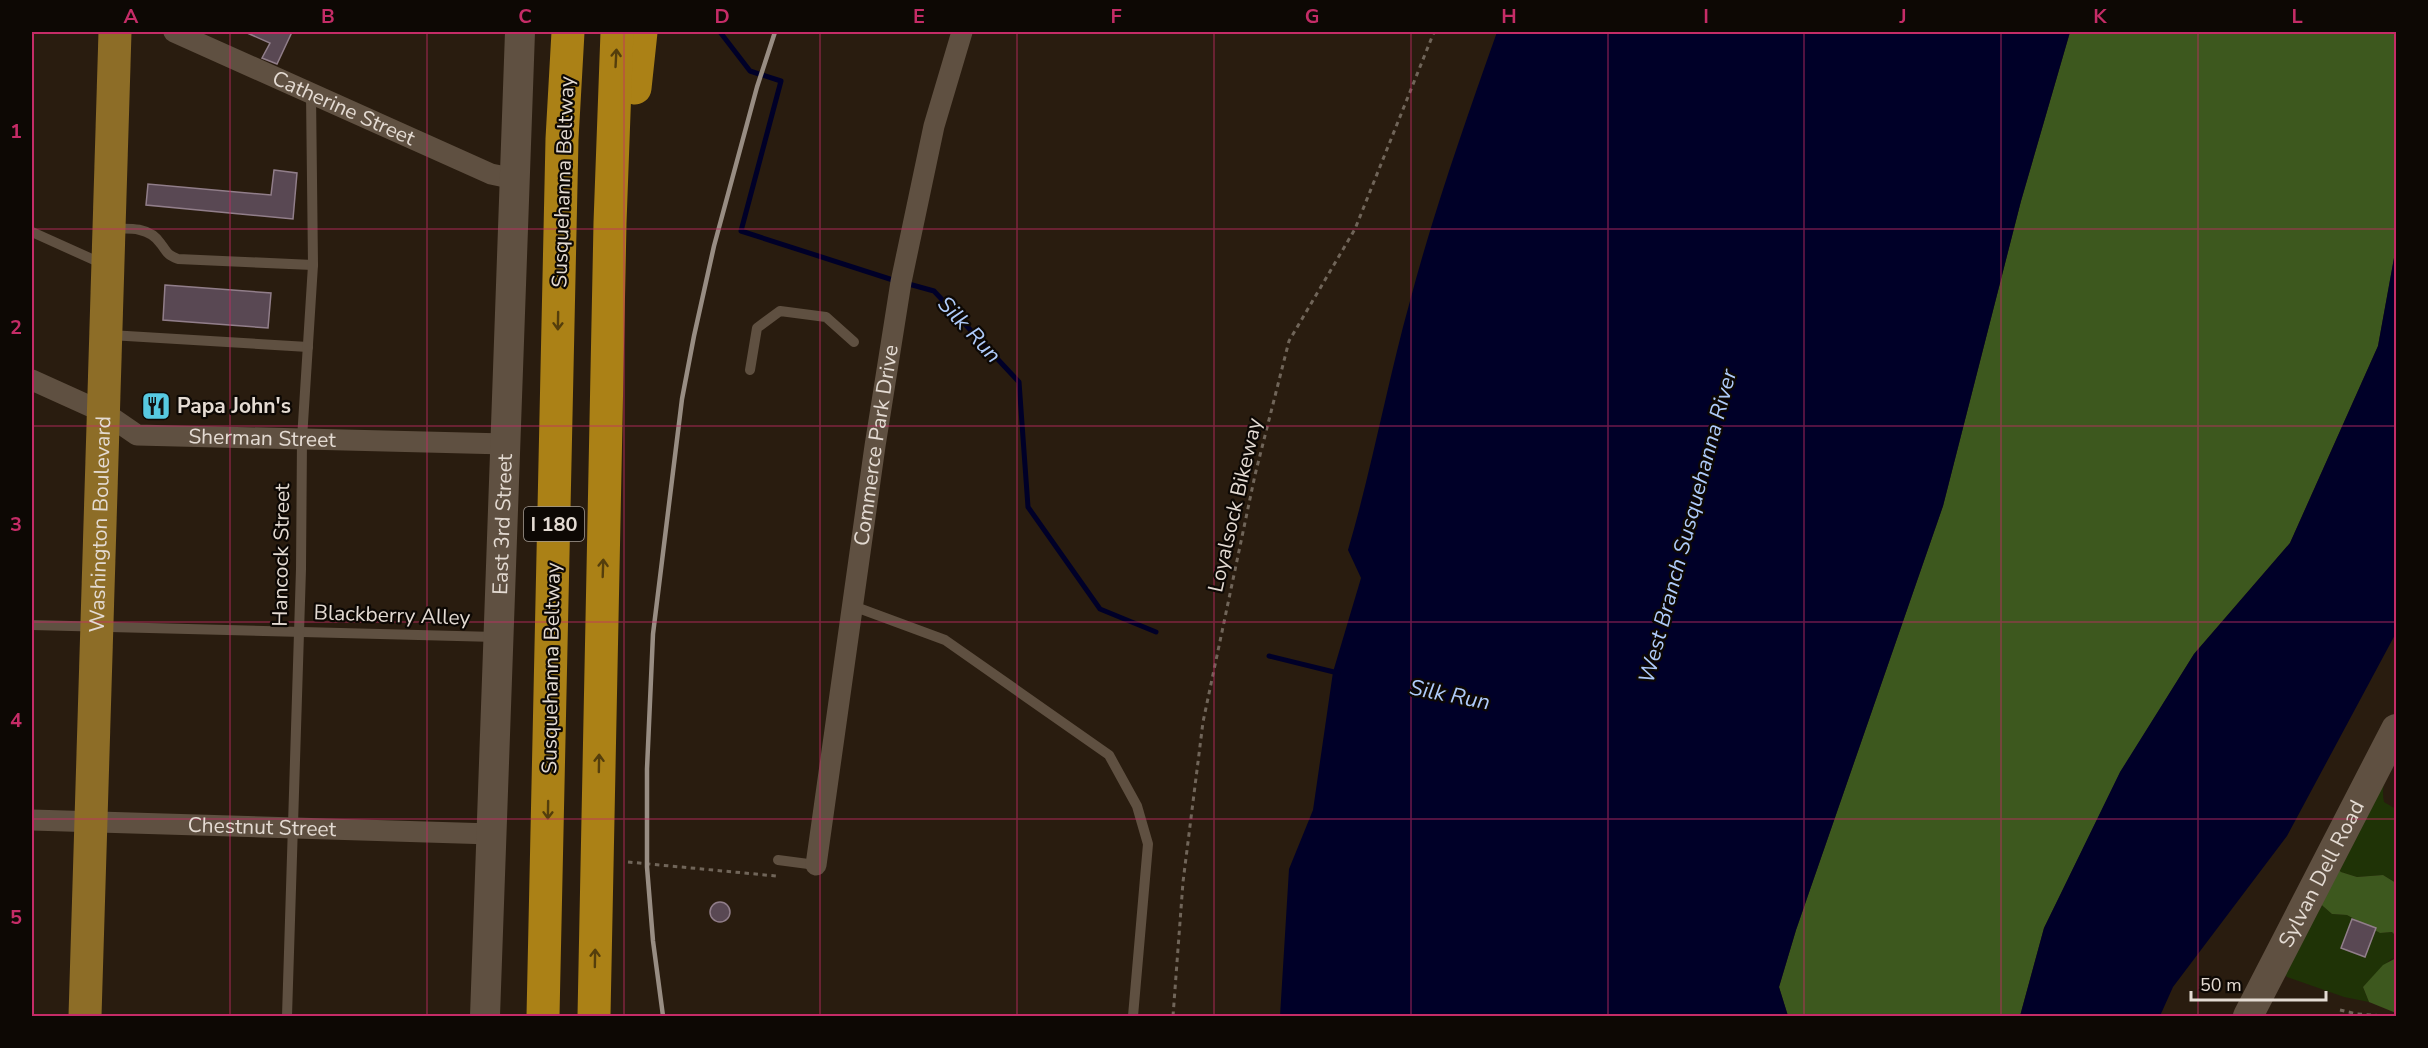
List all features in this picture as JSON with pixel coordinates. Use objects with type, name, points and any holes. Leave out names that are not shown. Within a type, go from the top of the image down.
[{"type":"highway","name":"Susquehanna Beltway","points":[[543,1017],[562,149],[568,32]]},
{"type":"highway","name":"I 180","points":[[594,1017],[610,223],[617,32]]},
{"type":"highway","points":[[606,449],[641,32]]},
{"type":"main road","name":"Washington Boulevard","points":[[85,1017],[115,32]]},
{"type":"main road","name":"East 3rd Street","points":[[486,1017],[520,32]]},
{"type":"main road","name":"Sylvan Dell Road","points":[[2248,1017],[2397,729]]},
{"type":"street","name":"Catherine Street","points":[[174,32],[491,174],[515,179]]},
{"type":"street","name":"Commerce Park Drive","points":[[816,865],[899,297],[934,126],[962,32]]},
{"type":"street","name":"Sherman Street","points":[[32,380],[105,413],[137,435],[506,444]]},
{"type":"street","name":"Chestnut Street","points":[[32,820],[492,834]]},
{"type":"lane","name":"Hancock Street","points":[[287,1017],[299,632],[302,439],[312,265],[311,94]]},
{"type":"lane","points":[[110,229],[142,230],[160,242],[165,253],[178,259],[312,265]]},
{"type":"lane","points":[[32,232],[109,266]]},
{"type":"lane","points":[[750,370],[757,328],[780,311],[826,317],[854,342]]},
{"type":"lane","points":[[107,335],[308,347]]},
{"type":"lane","points":[[853,606],[945,640],[1109,755],[1137,806],[1148,844],[1133,1017]]},
{"type":"lane","name":"Blackberry Alley","points":[[32,625],[499,637]]},
{"type":"lane","points":[[778,860],[816,865]]},
{"type":"path","name":"Loyalsock Bikeway","points":[[1173,1017],[1183,882],[1203,722],[1255,475],[1289,341],[1355,229],[1434,32]]},
{"type":"path","points":[[628,862],[776,876]]},
{"type":"path","points":[[2340,1010],[2385,1017]]},
{"type":"green space","points":[[2070,32],[2396,32],[2396,247],[2378,346],[2290,543],[2194,654],[2120,773],[2044,928],[2020,1016],[1788,1016],[1779,987],[1796,930],[1943,506],[2021,201]]},
{"type":"green space","points":[[2391,759],[2396,759],[2396,764],[2387,776],[2383,797],[2384,802],[2396,809],[2396,883],[2383,875],[2357,877],[2341,872],[2333,864],[2367,795]]},
{"type":"green space","points":[[2336,867],[2341,872],[2357,877],[2383,875],[2396,883],[2396,936],[2392,932],[2380,933],[2347,915],[2332,914],[2316,900]]},
{"type":"green space","points":[[2316,900],[2332,914],[2347,915],[2380,933],[2392,932],[2396,936],[2396,958],[2391,959],[2363,987],[2369,1002],[2344,997],[2287,977],[2284,973]]},
{"type":"green space","points":[[2396,958],[2396,1013],[2369,1002],[2363,987],[2383,965]]},
{"type":"water","name":"West Branch Susquehanna River","points":[[1497,32],[2070,32],[2021,201],[1943,506],[1796,930],[1779,987],[1788,1016],[1280,1016],[1289,869],[1313,810],[1333,672],[1361,578],[1348,550],[1419,267]]},
{"type":"water","points":[[2396,247],[2396,633],[2287,836],[2173,987],[2160,1016],[2020,1016],[2044,928],[2120,772],[2194,654],[2290,543],[2378,346]]},
{"type":"building","points":[[245,32],[292,32],[277,64],[262,58],[270,43]]},
{"type":"building","points":[[274,170],[297,173],[293,219],[146,205],[148,184],[271,195]]},
{"type":"building","points":[[165,285],[271,293],[268,328],[163,320]]},
{"type":"building","points":[[720,902],[727,905],[730,912],[727,919],[720,922],[713,919],[710,912],[713,905]]},
{"type":"building","points":[[2352,919],[2376,928],[2365,957],[2341,948]]},
{"type":"waterway","name":"Silk Run","points":[[720,32],[750,71],[781,81],[741,231],[896,281]]},
{"type":"waterway","name":"Silk Run","points":[[905,283],[934,291],[1019,382],[1028,507],[1100,609],[1156,632]]},
{"type":"waterway","name":"Silk Run","points":[[1269,656],[1338,673]]},
{"type":"railway","points":[[663,1016],[653,941],[647,867],[647,769],[653,634],[682,399],[694,336],[714,246],[757,87],[775,32]]},
{"type":"place","name":"Papa John's","points":[[156,406]]}]
